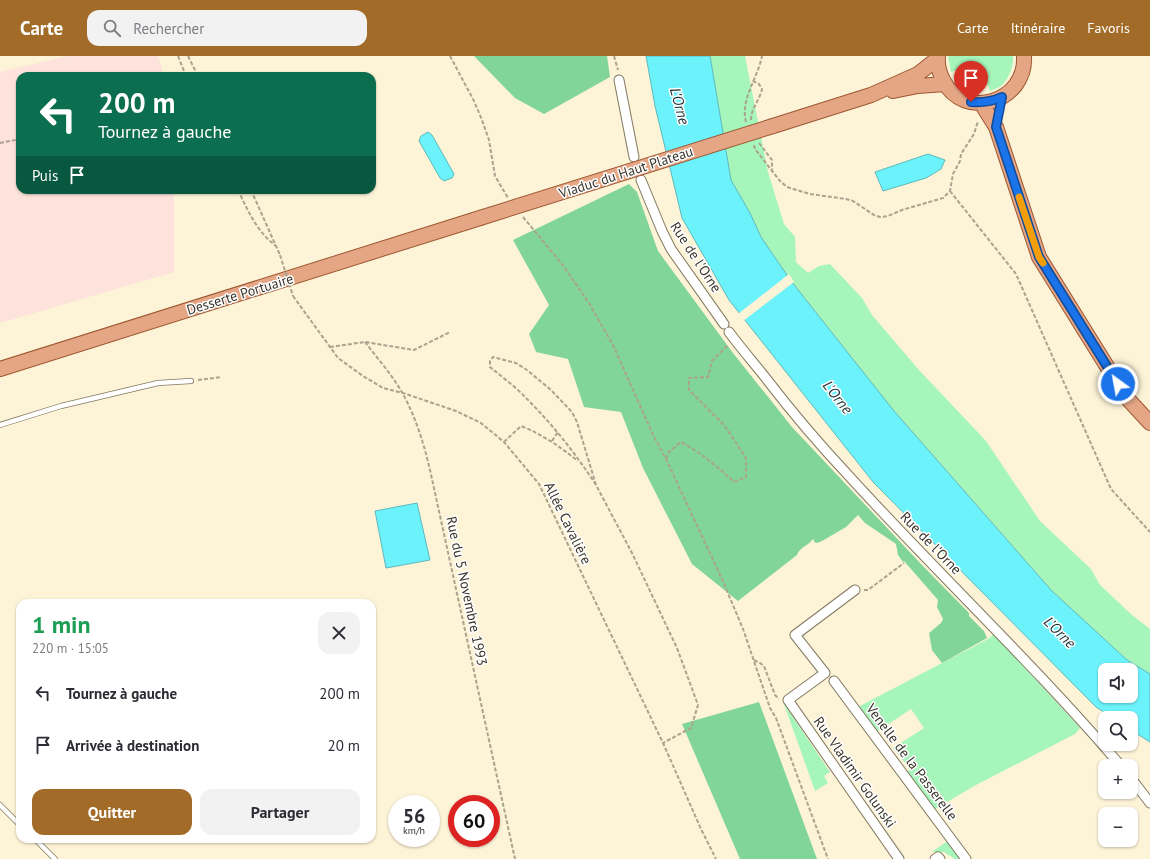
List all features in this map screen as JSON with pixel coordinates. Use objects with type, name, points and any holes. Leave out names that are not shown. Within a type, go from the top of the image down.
[{"type":"main road","points":[[938,57],[939,72],[945,84],[952,92],[971,102],[981,103],[992,102],[1011,91],[1023,73],[1025,62],[1024,56]]},
{"type":"main road","points":[[871,95],[918,74],[938,57]]},
{"type":"main road","points":[[871,95],[918,86],[945,84]]},
{"type":"main road","name":"Viaduc du Haut Plateau","points":[[480,218],[871,95]]},
{"type":"main road","points":[[996,127],[1002,97]]},
{"type":"main road","points":[[981,103],[996,127],[1039,257],[1126,397],[1150,423]]},
{"type":"main road","name":"Desserte Portuaire","points":[[0,369],[480,218]]},
{"type":"street","points":[[620,80],[634,157]]},
{"type":"street","name":"Rue de l'Orne","points":[[641,180],[671,249],[724,324]]},
{"type":"street","name":"Rue de l'Orne","points":[[729,332],[818,442],[895,527],[997,631],[1086,725],[1115,759]]},
{"type":"street","points":[[788,700],[825,673],[795,635],[855,590]]},
{"type":"street","name":"Venelle de la Passerelle","points":[[834,681],[966,859]]},
{"type":"street","name":"Rue Vladimir Golunski","points":[[788,700],[899,859]]},
{"type":"street","points":[[1138,787],[1150,803]]},
{"type":"street","points":[[935,859],[940,859]]},
{"type":"lane","points":[[0,425],[61,406],[158,383],[191,381]]},
{"type":"lane","points":[[0,805],[16,821]]},
{"type":"lane","points":[[39,843],[55,859]]},
{"type":"path","points":[[178,56],[184,72]]},
{"type":"path","points":[[188,56],[196,72]]},
{"type":"path","points":[[450,56],[469,91],[482,120],[489,140],[495,176],[511,202]]},
{"type":"path","points":[[614,56],[620,80]]},
{"type":"path","points":[[746,123],[745,107],[762,56]]},
{"type":"path","points":[[751,122],[752,110],[762,93],[762,89],[759,84],[753,81]]},
{"type":"path","points":[[753,144],[772,172],[787,187],[810,194],[846,199],[880,217],[888,216],[902,210],[943,198],[950,191],[961,154],[974,134],[981,103]]},
{"type":"path","points":[[0,142],[16,140]]},
{"type":"path","points":[[759,144],[772,160],[772,172]]},
{"type":"path","points":[[950,191],[1016,274],[1111,489],[1150,532]]},
{"type":"path","points":[[240,194],[252,219],[262,233],[276,246]]},
{"type":"path","name":"Allée Cavalière","points":[[253,194],[280,254],[293,296],[338,358],[383,388],[403,393],[456,411],[481,423],[504,442],[539,484],[663,743],[716,859]]},
{"type":"path","points":[[519,212],[562,264],[589,303],[613,345],[654,438],[666,459],[722,579],[754,660],[770,708],[776,718],[828,859]]},
{"type":"path","points":[[330,347],[365,342],[414,350],[450,332]]},
{"type":"path","points":[[666,459],[668,452],[681,442],[715,464],[734,482],[746,478],[746,458],[724,425],[689,390],[689,378],[708,377],[712,360],[735,340]]},
{"type":"path","name":"Rue du 5 Novembre 1993","points":[[365,342],[403,393],[423,440],[515,859]]},
{"type":"path","points":[[596,485],[577,422],[572,412],[551,390],[527,370],[516,363],[493,357],[490,361],[490,367],[527,398],[558,432],[582,463],[596,485],[632,553],[676,648],[698,705],[691,728],[663,743]]},
{"type":"path","points":[[191,381],[221,376]]},
{"type":"path","points":[[504,442],[521,426],[538,433],[582,463]]},
{"type":"path","points":[[552,442],[558,432]]},
{"type":"path","points":[[855,590],[868,590],[904,563]]},
{"type":"path","points":[[754,660],[764,666],[778,699],[788,700]]},
{"type":"shaded area","points":[[68,56],[158,56],[163,72],[16,72],[16,194],[174,194],[174,272],[0,323],[0,72]]},
{"type":"green space","points":[[474,56],[607,56],[610,77],[544,114],[515,98]]},
{"type":"green space","points":[[710,56],[745,56],[768,172],[784,224],[795,237],[796,262],[808,273],[819,266],[830,264],[862,298],[872,315],[919,370],[986,441],[1040,521],[1091,569],[1100,585],[1132,615],[1150,629],[1150,674],[1138,667],[1138,663],[1132,663],[1127,660],[1051,590],[894,411],[791,281],[761,237],[750,213],[731,180]]},
{"type":"green space","points":[[948,56],[1013,56],[1013,63],[1005,82],[999,87],[990,91],[984,79],[967,66],[951,72]]},
{"type":"green space","points":[[629,184],[637,192],[658,251],[733,353],[792,427],[969,613],[969,616],[984,631],[987,638],[942,663],[932,650],[929,633],[941,623],[943,619],[937,607],[938,600],[904,561],[903,562],[898,555],[896,544],[865,523],[858,515],[846,527],[822,541],[817,543],[814,542],[814,539],[812,540],[800,550],[797,555],[738,601],[692,564],[643,468],[621,412],[584,407],[568,359],[536,352],[529,334],[549,305],[513,240]]},
{"type":"green space","points":[[994,634],[1080,728],[1075,734],[976,785],[935,809],[906,773],[910,769],[893,748],[924,728],[911,709],[875,733],[858,707],[988,639]]},
{"type":"green space","points":[[759,702],[817,859],[740,859],[682,724]]},
{"type":"green space","points":[[784,704],[830,772],[824,776],[828,783],[815,791]]},
{"type":"green space","points":[[949,840],[963,859],[955,859],[944,852],[932,852]]},
{"type":"water","name":"L'Orne","points":[[646,56],[710,56],[731,180],[750,213],[761,237],[791,281],[894,411],[1051,590],[1132,663],[1098,663],[1098,703],[1138,703],[1138,667],[1150,674],[1150,742],[1138,734],[1138,711],[1102,711],[1096,707],[873,482],[729,300],[682,218],[655,106]]},
{"type":"water","points":[[428,132],[432,135],[454,174],[452,178],[444,181],[440,178],[419,141],[421,136]]},
{"type":"water","points":[[928,154],[945,160],[941,169],[926,178],[883,191],[875,172]]},
{"type":"water","points":[[417,503],[430,560],[386,568],[375,511]]},
{"type":"pier","points":[[789,274],[794,282],[743,321],[738,314]]},
{"type":"slow traffic","points":[[1019,197],[1039,257],[1043,263]]},
{"type":"route","points":[[971,102],[992,102],[1002,97],[996,127],[1039,257],[1118,384]]}]
